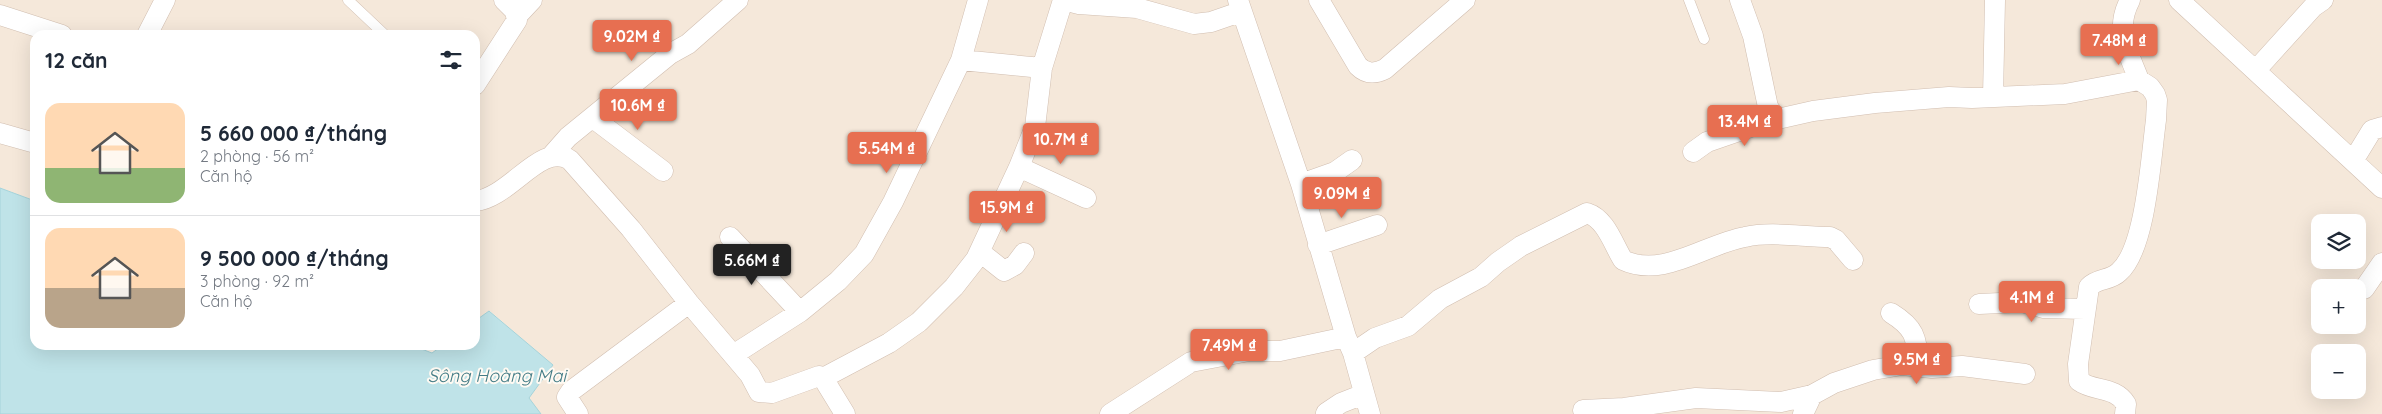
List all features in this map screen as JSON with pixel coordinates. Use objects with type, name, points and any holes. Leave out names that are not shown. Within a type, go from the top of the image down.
[{"type":"street","points":[[150,30],[165,0]]},
{"type":"street","points":[[504,0],[517,16]]},
{"type":"street","points":[[480,78],[511,31],[517,16],[532,0]]},
{"type":"street","points":[[480,200],[497,194],[540,161],[553,154],[568,137],[646,73],[701,33],[738,0]]},
{"type":"street","points":[[733,355],[800,312],[854,266],[871,243],[893,202],[961,60],[978,0]]},
{"type":"street","points":[[553,154],[562,155],[570,160],[631,229],[689,304],[750,375],[759,392],[772,393],[814,376],[823,378],[890,343],[919,322],[954,287],[980,252],[1020,167],[1035,127],[1042,68],[1063,0],[1079,4],[1137,8],[1194,24],[1211,22],[1239,6],[1301,184],[1370,414]]},
{"type":"street","points":[[1318,0],[1358,66],[1366,72],[1373,73],[1385,69],[1465,0]]},
{"type":"street","points":[[1740,0],[1753,36],[1768,107],[1775,117]]},
{"type":"street","points":[[1993,97],[1995,0]]},
{"type":"street","points":[[2130,0],[2124,12],[2122,25],[2124,38],[2138,80]]},
{"type":"street","points":[[2179,0],[2382,188]]},
{"type":"street","points":[[2256,70],[2313,7],[2322,0]]},
{"type":"street","points":[[0,15],[46,30]]},
{"type":"street","points":[[961,60],[1042,68]]},
{"type":"street","points":[[1692,152],[1707,142],[1775,117],[1782,118],[1852,104],[1941,98],[2065,94],[2138,80],[2150,87],[2157,100],[2143,216],[2130,258],[2119,272],[2107,279],[2094,282],[2089,288],[2078,364],[2079,381],[2092,387],[2118,394],[2126,404],[2125,414]]},
{"type":"street","points":[[593,118],[663,171]]},
{"type":"street","points":[[2353,161],[2372,130],[2382,127]]},
{"type":"street","points":[[0,132],[30,141]]},
{"type":"street","points":[[1301,184],[1335,172],[1352,160]]},
{"type":"street","points":[[1020,167],[1086,198]]},
{"type":"street","points":[[1110,414],[1191,362],[1249,351],[1280,351],[1350,345],[1408,326],[1440,299],[1481,277],[1521,246],[1587,212],[1594,215],[1605,227],[1623,260],[1645,267],[1663,264],[1736,239],[1757,235],[1830,237],[1836,240],[1853,260]]},
{"type":"street","points":[[1318,245],[1377,225]]},
{"type":"street","points":[[730,237],[800,312]]},
{"type":"street","points":[[980,252],[1004,271],[1015,265],[1024,253]]},
{"type":"street","points":[[2366,286],[2382,263]]},
{"type":"street","points":[[1979,304],[2022,302],[2044,308],[2085,308]]},
{"type":"street","points":[[578,414],[568,401],[567,397],[571,391],[689,304]]},
{"type":"street","points":[[1892,313],[1904,321],[1913,332],[1919,368]]},
{"type":"street","points":[[1583,410],[1624,408],[1696,398],[1781,402],[1812,395],[1834,384],[1873,370],[1902,365],[1919,368],[1962,366],[2025,374]]},
{"type":"street","points":[[823,378],[846,414]]},
{"type":"street","points":[[1326,412],[1341,403],[1364,394]]},
{"type":"street","points":[[1803,414],[1812,395]]},
{"type":"lane","points":[[348,0],[380,30]]},
{"type":"lane","points":[[1689,0],[1704,39]]},
{"type":"shaded area","points":[[0,0],[2382,0],[2382,414],[541,414],[528,398],[552,365],[490,311],[480,318],[480,30],[30,30],[30,199],[0,188]]},
{"type":"water","name":"Sông Hoàng Mai","points":[[0,188],[30,199],[30,350],[424,350],[432,353],[436,350],[480,350],[480,317],[489,311],[553,365],[529,398],[541,414],[0,414]]}]
